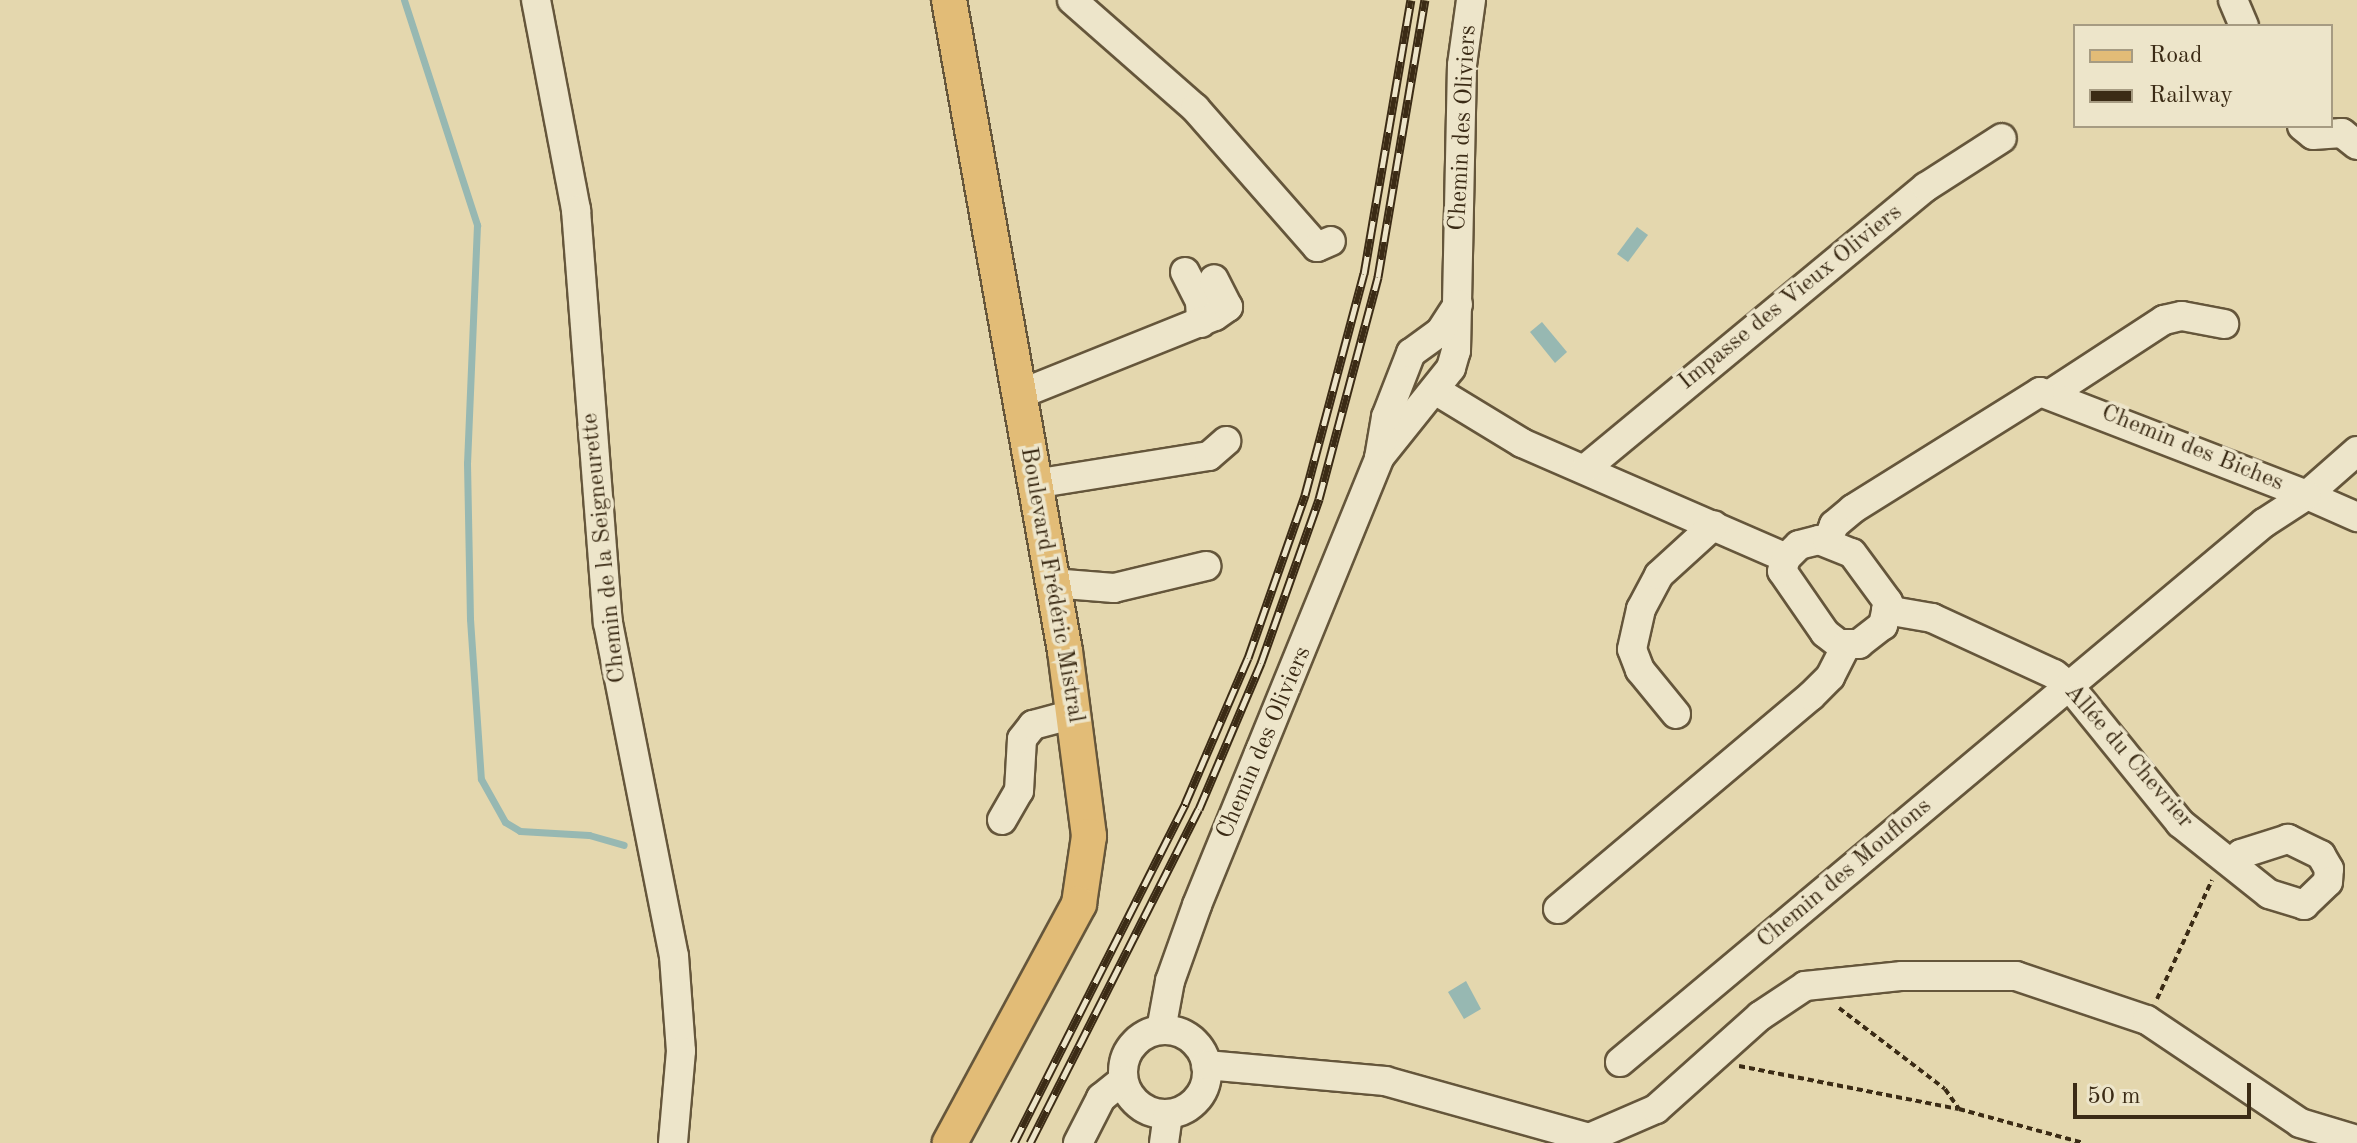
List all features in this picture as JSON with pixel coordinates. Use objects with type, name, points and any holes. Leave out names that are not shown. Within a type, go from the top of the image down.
[{"type":"main road","name":"Boulevard Frédéric Mistral","points":[[949,0],[1074,714],[1089,836],[1079,904],[950,1143]]},
{"type":"street","name":"Chemin de la Seigneurette","points":[[536,0],[576,210],[608,623],[674,956],[681,1051],[673,1143]]},
{"type":"street","points":[[1072,0],[1195,108],[1317,247],[1331,241]]},
{"type":"street","name":"Chemin des Oliviers","points":[[1379,458],[1435,390],[1456,351],[1462,65],[1471,0]]},
{"type":"street","points":[[2233,0],[2243,24]]},
{"type":"street","points":[[2304,128],[2313,135],[2342,133],[2357,145]]},
{"type":"street","name":"Impasse des Vieux Oliviers","points":[[1586,468],[1926,187],[2002,138]]},
{"type":"street","points":[[1185,272],[1200,301],[1201,323]]},
{"type":"street","points":[[1018,395],[1201,323],[1228,307],[1214,279]]},
{"type":"street","name":"Chemin des Oliviers","points":[[1161,1030],[1170,981],[1197,905],[1379,458],[1386,417],[1411,353],[1440,332],[1458,304]]},
{"type":"street","points":[[1827,542],[1834,525],[1890,483],[2022,399],[2052,393],[2164,320],[2182,316],[2224,324]]},
{"type":"street","points":[[1435,390],[1522,443],[1586,468],[1786,558]]},
{"type":"street","name":"Chemin des Biches","points":[[2052,393],[2307,495]]},
{"type":"street","points":[[1034,484],[1209,456],[1226,441]]},
{"type":"street","points":[[2357,451],[2307,495],[2357,517]]},
{"type":"street","name":"Chemin des Biches","points":[[2070,687],[2264,523],[2307,495]]},
{"type":"street","points":[[1676,714],[1640,670],[1632,649],[1641,609],[1659,575],[1714,525]]},
{"type":"street","points":[[1827,542],[1852,553],[1878,583],[1886,610],[1874,636],[1847,644],[1825,633],[1791,589],[1782,571],[1786,558],[1799,545],[1827,542]]},
{"type":"street","points":[[1052,583],[1114,588],[1206,566]]},
{"type":"street","name":"Allée du Chevrier","points":[[1886,610],[1932,618],[2054,674],[2070,687],[2180,823],[2228,859]]},
{"type":"street","points":[[1558,909],[1811,696],[1830,677],[1847,644]]},
{"type":"street","name":"Chemin des Mouflons","points":[[1620,1062],[2070,687]]},
{"type":"street","points":[[1002,820],[1019,791],[1022,739],[1033,725],[1074,714]]},
{"type":"street","points":[[1206,1065],[1385,1081],[1589,1138],[1656,1109],[1719,1053],[1805,986],[1902,976],[2016,976],[2147,1020],[2300,1123],[2357,1140]]},
{"type":"street","points":[[1078,1143],[1101,1098],[1123,1080],[1131,1047],[1161,1030],[1190,1039],[1206,1065],[1198,1098],[1168,1114],[1144,1109],[1123,1080]]},
{"type":"street","points":[[1164,1143],[1168,1114]]},
{"type":"path","points":[[2147,1020],[2228,859]]},
{"type":"path","points":[[1823,984],[1828,1000],[1945,1089],[1959,1109]]},
{"type":"path","points":[[1719,1053],[1748,1071],[1959,1109],[2083,1143]]},
{"type":"water","points":[[1637,227],[1648,235],[1628,262],[1617,254]]},
{"type":"water","points":[[1542,322],[1567,352],[1555,363],[1530,332]]},
{"type":"water","points":[[1466,981],[1481,1009],[1464,1019],[1448,992]]},
{"type":"waterway","points":[[404,0],[477,225],[467,463],[470,619],[481,779],[505,822],[520,831],[589,835],[624,845]]},
{"type":"railway","points":[[1014,1143],[1185,804],[1248,658],[1305,495],[1364,274],[1411,0]]},
{"type":"railway","points":[[1030,1143],[1199,809],[1261,663],[1319,499],[1378,277],[1425,0]]}]
